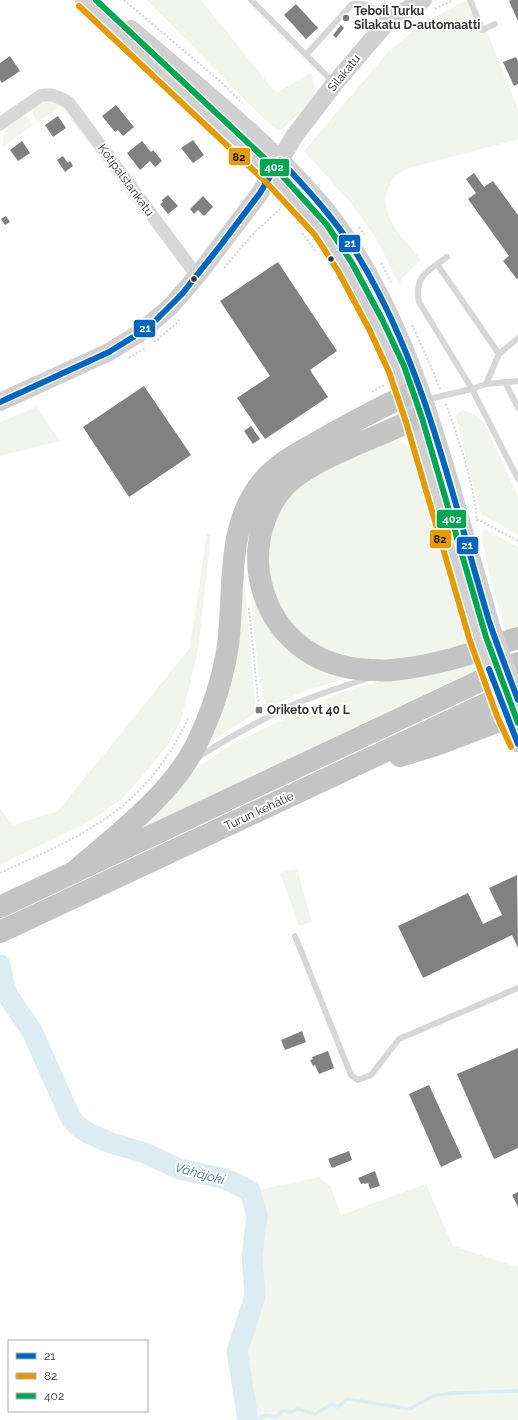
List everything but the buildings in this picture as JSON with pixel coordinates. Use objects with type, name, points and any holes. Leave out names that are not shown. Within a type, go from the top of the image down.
[{"type":"highway","points":[[73,873],[136,819],[167,787],[196,745],[212,707],[222,677],[229,632],[235,549],[240,526],[247,506],[262,482],[283,462],[375,397],[415,398]]},
{"type":"highway","points":[[414,420],[334,455],[297,476],[278,494],[262,527],[259,545],[259,569],[267,602],[278,623],[295,643],[314,656],[338,665],[363,670],[392,671],[431,664],[464,656],[518,638]]},
{"type":"highway","name":"Turun kehätie","points":[[0,907],[518,663]]},
{"type":"highway","name":"Turun kehätie","points":[[0,932],[518,689]]},
{"type":"highway","points":[[335,775],[439,744],[494,723],[518,716]]},
{"type":"main road","points":[[84,0],[275,168]]},
{"type":"main road","points":[[94,0],[217,102],[275,168],[321,230],[345,267],[376,325],[396,369],[434,427],[505,712],[518,743]]},
{"type":"main road","name":"Silakatu","points":[[0,402],[76,368],[123,344],[156,320],[182,294],[197,276],[260,193],[295,135],[334,83],[388,21],[428,5]]},
{"type":"main road","points":[[415,398],[414,420],[486,636],[518,700]]},
{"type":"street","name":"Kotipalstankatu","points":[[0,124],[45,94],[62,98],[69,103],[197,276]]},
{"type":"lane","points":[[251,0],[334,83]]},
{"type":"lane","points":[[470,0],[482,30],[495,24]]},
{"type":"lane","points":[[306,55],[352,4],[360,2],[369,5],[388,21]]},
{"type":"lane","points":[[447,257],[420,278],[417,290],[419,302],[472,389],[518,479]]},
{"type":"lane","points":[[437,264],[499,354]]},
{"type":"lane","points":[[486,384],[499,354],[518,338]]},
{"type":"lane","points":[[415,398],[443,396],[486,384],[518,381]]},
{"type":"lane","points":[[505,382],[518,408]]},
{"type":"lane","points":[[180,769],[206,752],[262,720],[289,707],[324,693],[392,671]]},
{"type":"lane","points":[[295,936],[351,1075],[358,1080],[371,1075],[399,1039],[518,988]]},
{"type":"path","points":[[124,0],[222,83],[244,104]]},
{"type":"path","points":[[428,5],[453,0]]},
{"type":"path","points":[[430,362],[457,433],[474,495],[477,519],[518,541]]},
{"type":"path","points":[[375,397],[388,383]]},
{"type":"path","points":[[249,607],[259,710]]},
{"type":"path","points":[[0,873],[29,860],[95,826],[127,802],[160,767],[173,747],[188,718]]},
{"type":"shaded area","points":[[147,0],[201,0],[276,93],[311,73],[314,85],[313,98],[303,110],[281,130],[276,129],[263,118]]},
{"type":"shaded area","points":[[468,0],[474,0],[518,109],[518,139],[410,168],[394,177],[386,195],[386,205],[389,215],[400,235],[421,260],[401,279],[400,286],[376,238],[351,203],[304,151],[388,52],[419,26],[456,5]]},
{"type":"shaded area","points":[[51,100],[65,107],[107,161],[105,163],[60,106],[37,122],[33,114],[33,107],[41,102]]},
{"type":"shaded area","points":[[22,115],[26,117],[33,125],[4,146],[3,141],[5,131],[10,124]]},
{"type":"shaded area","points":[[37,407],[60,441],[0,456],[0,422]]},
{"type":"shaded area","points":[[462,410],[476,415],[484,423],[518,496],[518,535],[481,514],[456,418],[456,415]]},
{"type":"shaded area","points":[[393,440],[407,446],[417,457],[422,466],[469,647],[376,666],[310,648],[266,589],[272,517],[303,479]]},
{"type":"shaded area","points":[[484,529],[518,547],[518,629],[506,633],[482,541]]},
{"type":"shaded area","points":[[207,534],[211,534],[198,650],[181,721],[167,746],[120,801],[90,821],[0,865],[0,809],[13,825],[58,811],[190,648]]},
{"type":"shaded area","points":[[243,566],[256,713],[202,747]]},
{"type":"shaded area","points":[[250,586],[253,586],[346,678],[300,693],[267,708],[259,680]]},
{"type":"shaded area","points":[[474,660],[477,669],[129,834],[180,782],[204,763],[236,742],[340,693],[382,680]]},
{"type":"shaded area","points":[[297,869],[312,922],[299,926],[280,873]]},
{"type":"shaded area","points":[[319,1177],[331,1187],[341,1215],[426,1184],[453,1246],[518,1267],[518,1420],[254,1420],[253,1398],[247,1353],[263,1288],[259,1190]]},
{"type":"waterway","name":"Vähäjoki","points":[[0,965],[8,996],[32,1031],[68,1112],[72,1120],[79,1127],[88,1133],[111,1143],[145,1153],[179,1169],[226,1179],[250,1191],[257,1216],[252,1255],[255,1296],[237,1352],[248,1420]]},
{"type":"waterway","points":[[257,1420],[266,1415],[276,1417],[282,1411],[291,1412],[298,1409],[315,1414],[332,1404],[338,1407],[347,1399],[410,1409],[433,1396],[452,1393],[518,1391]]},
{"type":"transit line","name":"402","points":[[96,0],[277,170],[327,225],[352,263],[383,321],[404,366],[422,418],[486,637],[518,723]]},
{"type":"transit line","name":"82","points":[[79,6],[265,181],[315,235],[338,271],[369,329],[389,372],[406,422],[470,641],[497,716],[511,747]]},
{"type":"transit line","name":"21","points":[[0,402],[109,352],[138,334],[156,320],[182,294],[220,246],[260,193],[280,160],[321,206],[358,256],[382,299],[402,343],[420,388],[435,434],[489,621],[518,700]]},
{"type":"transit line","name":"21","points":[[489,669],[518,744]]},
{"type":"place","name":"Teboil Turku Silakatu D-automaatti","points":[[346,18]]},
{"type":"place","name":"Oriketo vt 40 L","points":[[259,710]]}]
